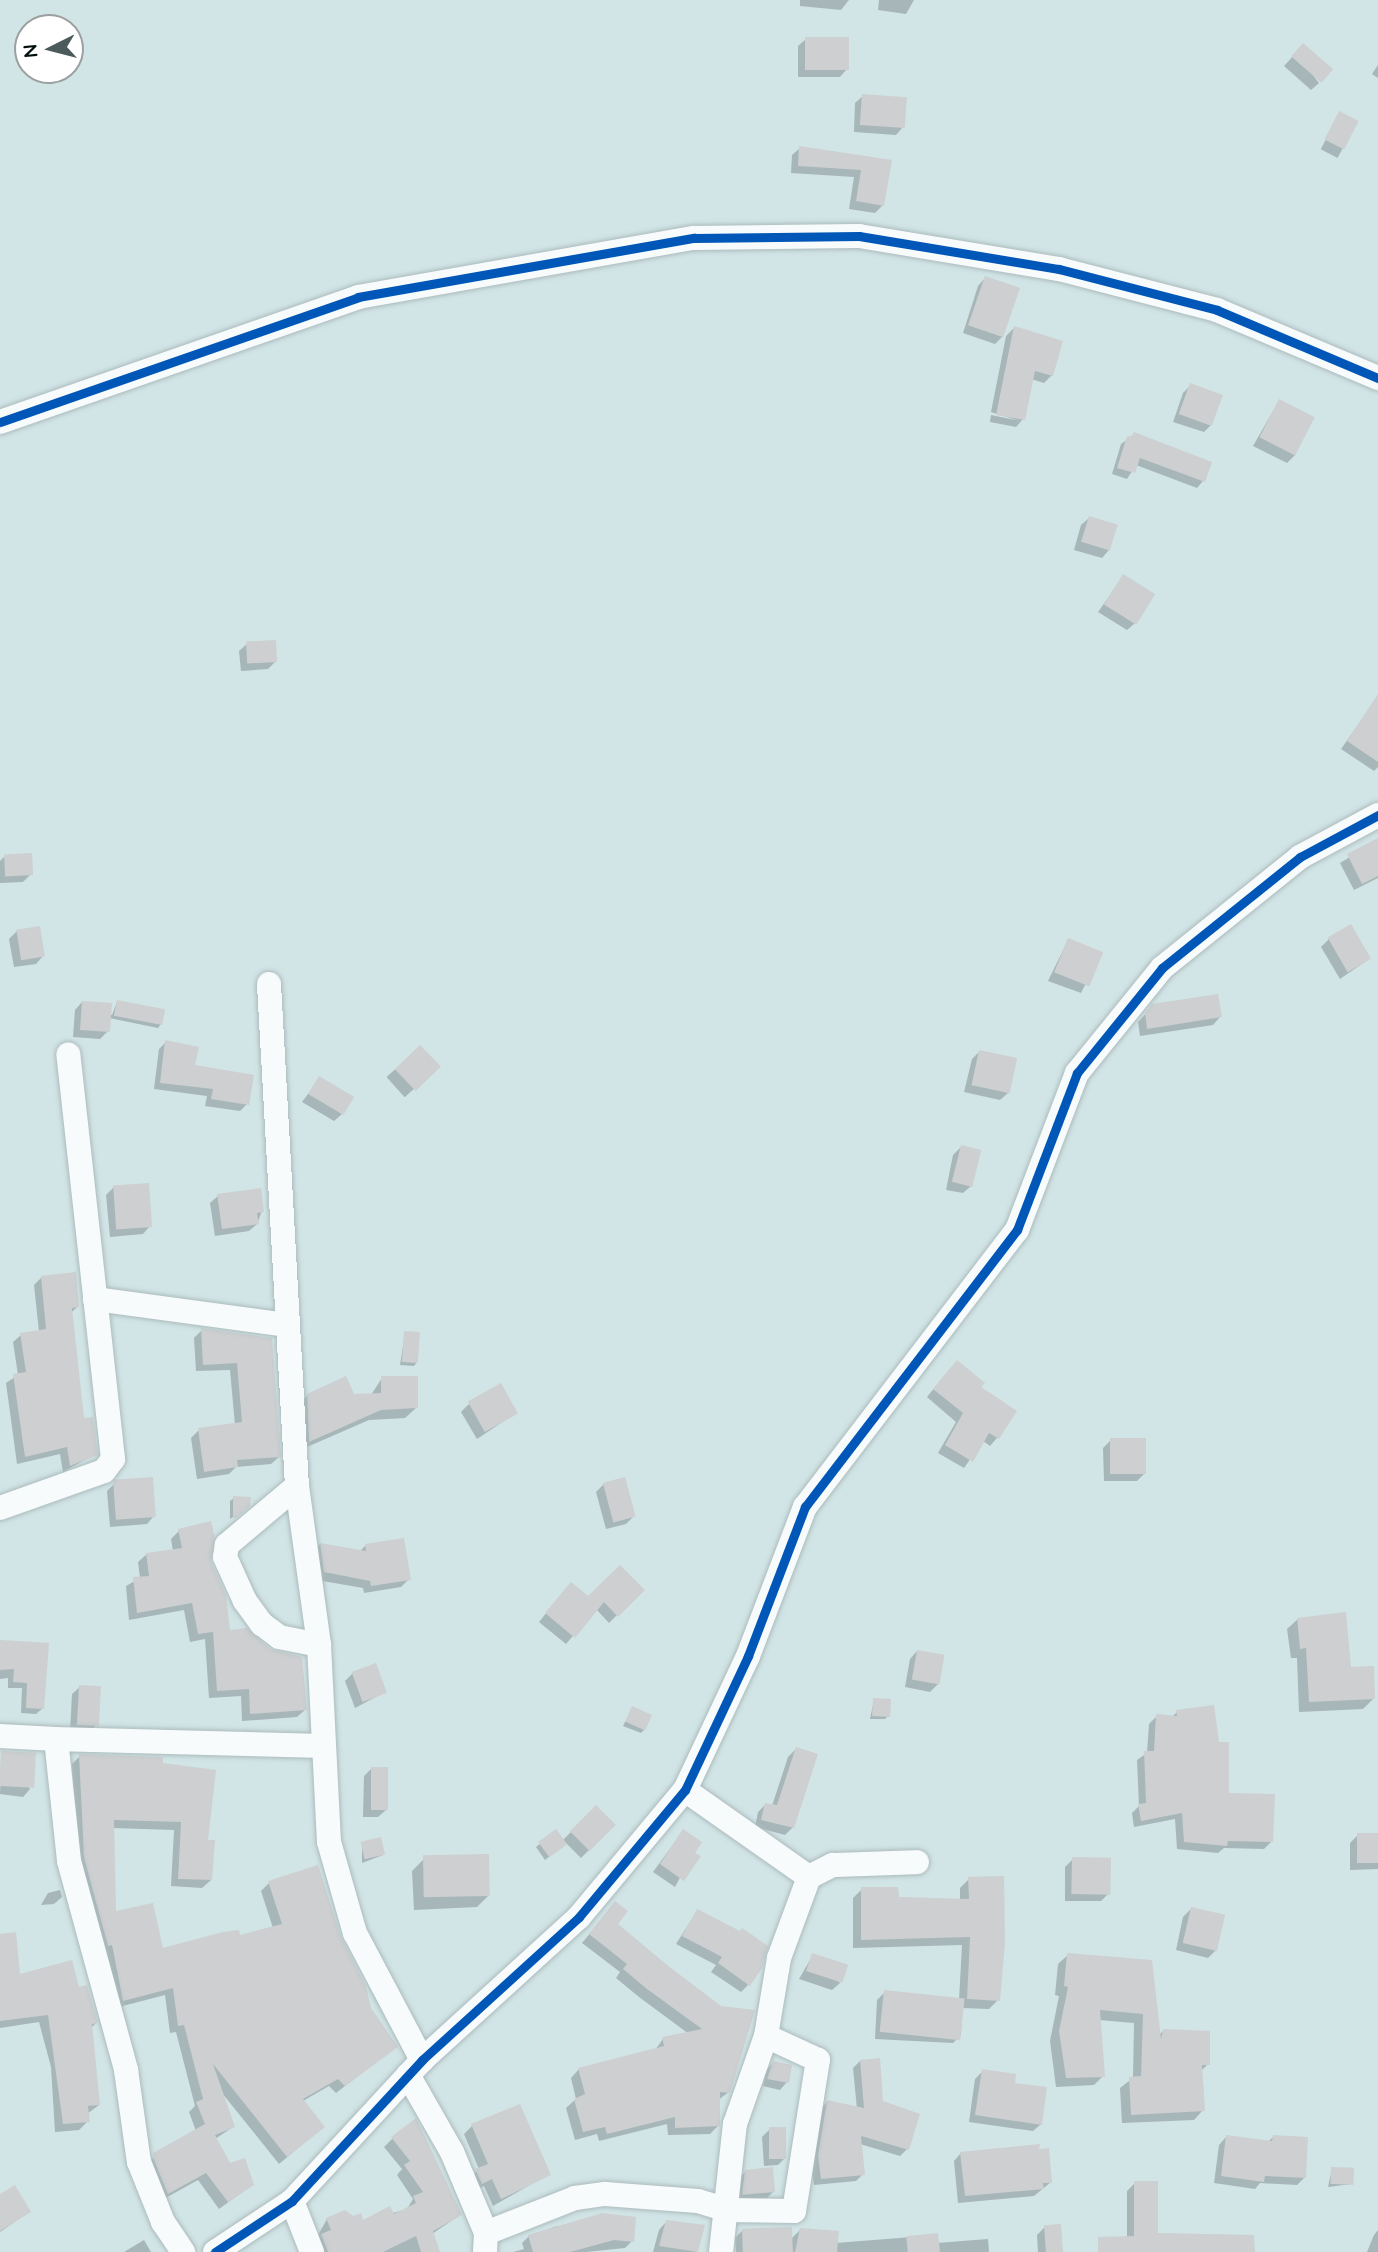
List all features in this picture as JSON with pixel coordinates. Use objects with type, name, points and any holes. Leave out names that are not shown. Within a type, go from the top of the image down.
[{"type":"street","points":[[0,422],[358,297],[694,238],[859,236],[1059,269],[1217,310],[1378,378]]},
{"type":"street","points":[[215,2252],[292,2201],[415,2067],[579,1917],[685,1790],[748,1656],[805,1507],[1017,1230],[1077,1073],[1162,968],[1300,857],[1378,815]]},
{"type":"street","points":[[269,984],[297,1486],[319,1645],[328,1842],[355,1933],[452,2152],[485,2243],[575,2199],[605,2194],[698,2201],[728,2210],[794,2211],[818,2060],[766,2036]]},
{"type":"street","points":[[0,1508],[104,1471],[113,1459],[68,1054]]},
{"type":"street","points":[[95,1299],[287,1325]]},
{"type":"street","points":[[297,1486],[227,1545],[225,1557],[244,1601],[262,1624],[279,1637],[319,1645]]},
{"type":"street","points":[[0,1736],[322,1745]]},
{"type":"street","points":[[56,1739],[69,1861],[125,2070],[139,2162],[163,2222],[183,2252]]},
{"type":"street","points":[[685,1790],[809,1877]]},
{"type":"street","points":[[722,2252],[735,2124],[766,2036],[779,1958],[809,1877],[833,1865],[917,1862]]},
{"type":"street","points":[[292,2201],[312,2252]]},
{"type":"building","points":[[805,37],[849,37],[849,70],[805,70]]},
{"type":"building","points":[[1303,43],[1333,69],[1321,83],[1291,57]]},
{"type":"building","points":[[862,94],[907,97],[905,128],[860,125]]},
{"type":"building","points":[[1339,111],[1359,121],[1344,149],[1324,140]]},
{"type":"building","points":[[799,146],[892,160],[884,206],[856,201],[861,170],[798,166]]},
{"type":"building","points":[[985,276],[1020,288],[1003,337],[968,325]]},
{"type":"building","points":[[1014,326],[1063,341],[1053,376],[1035,371],[1025,420],[996,415]]},
{"type":"building","points":[[1190,383],[1223,395],[1212,426],[1179,414]]},
{"type":"building","points":[[1279,399],[1315,417],[1295,455],[1259,437]]},
{"type":"building","points":[[1134,432],[1212,462],[1205,482],[1140,458],[1135,473],[1117,468],[1127,436],[1132,437]]},
{"type":"building","points":[[1089,516],[1118,525],[1110,551],[1081,542]]},
{"type":"building","points":[[1123,574],[1155,594],[1136,625],[1104,605]]},
{"type":"building","points":[[276,640],[277,662],[247,664],[246,642]]},
{"type":"building","points":[[1378,694],[1378,762],[1347,741]]},
{"type":"building","points":[[1378,838],[1378,876],[1362,884],[1347,854]]},
{"type":"building","points":[[32,853],[33,875],[5,876],[4,854]]},
{"type":"building","points":[[1351,924],[1371,959],[1348,972],[1328,938]]},
{"type":"building","points":[[40,926],[45,957],[21,960],[16,930]]},
{"type":"building","points":[[1068,938],[1103,952],[1089,987],[1054,972]]},
{"type":"building","points":[[1218,994],[1222,1017],[1147,1029],[1145,1013],[1152,1004]]},
{"type":"building","points":[[117,1000],[165,1009],[162,1025],[114,1016]]},
{"type":"building","points":[[82,1001],[112,1003],[110,1032],[80,1030]]},
{"type":"building","points":[[165,1040],[199,1047],[195,1065],[254,1075],[249,1105],[211,1099],[213,1089],[160,1083]]},
{"type":"building","points":[[420,1045],[441,1067],[416,1091],[395,1069]]},
{"type":"building","points":[[979,1050],[1017,1058],[1010,1093],[972,1085]]},
{"type":"building","points":[[319,1076],[354,1097],[343,1115],[308,1094]]},
{"type":"building","points":[[961,1145],[981,1150],[972,1187],[952,1182]]},
{"type":"building","points":[[149,1183],[152,1227],[116,1229],[113,1186]]},
{"type":"building","points":[[261,1188],[264,1212],[257,1213],[259,1224],[222,1229],[217,1194]]},
{"type":"building","points":[[76,1272],[79,1307],[72,1308],[84,1418],[93,1417],[98,1455],[70,1466],[67,1447],[25,1457],[13,1374],[26,1372],[20,1333],[46,1329],[41,1276]]},
{"type":"building","points":[[201,1328],[272,1338],[281,1457],[237,1460],[238,1467],[204,1472],[198,1428],[242,1422],[237,1363],[203,1365]]},
{"type":"building","points":[[404,1331],[420,1332],[418,1363],[402,1362]]},
{"type":"building","points":[[957,1360],[985,1383],[981,1387],[1017,1411],[999,1439],[989,1433],[973,1462],[945,1445],[963,1413],[933,1389]]},
{"type":"building","points":[[346,1376],[354,1394],[381,1393],[381,1376],[418,1376],[418,1408],[381,1410],[309,1442],[307,1394]]},
{"type":"building","points":[[501,1383],[518,1414],[485,1432],[468,1401]]},
{"type":"building","points":[[1110,1438],[1146,1438],[1146,1474],[1110,1474]]},
{"type":"building","points":[[153,1477],[156,1517],[116,1520],[113,1480]]},
{"type":"building","points":[[625,1477],[636,1517],[613,1523],[603,1483]]},
{"type":"building","points":[[233,1496],[251,1497],[250,1506],[236,1518],[233,1518]]},
{"type":"building","points":[[211,1521],[215,1538],[211,1562],[226,1595],[230,1630],[247,1628],[270,1649],[302,1657],[307,1710],[250,1714],[249,1689],[217,1691],[213,1632],[198,1634],[192,1603],[137,1613],[133,1577],[149,1576],[146,1553],[182,1548],[178,1529]]},
{"type":"building","points":[[404,1538],[411,1580],[371,1586],[370,1581],[324,1572],[320,1543],[366,1551],[365,1544]]},
{"type":"building","points":[[620,1565],[645,1590],[618,1617],[604,1602],[575,1638],[545,1613],[571,1582],[588,1596]]},
{"type":"building","points":[[1346,1612],[1351,1667],[1374,1666],[1375,1699],[1309,1702],[1306,1648],[1300,1649],[1297,1618]]},
{"type":"building","points":[[0,1640],[49,1643],[44,1709],[26,1708],[27,1683],[13,1682],[14,1669],[0,1670]]},
{"type":"building","points":[[917,1650],[945,1655],[939,1684],[912,1680]]},
{"type":"building","points":[[376,1663],[387,1693],[363,1702],[352,1672]]},
{"type":"building","points":[[79,1685],[101,1686],[99,1726],[77,1725]]},
{"type":"building","points":[[873,1698],[891,1699],[890,1717],[872,1716]]},
{"type":"building","points":[[1214,1705],[1219,1742],[1229,1742],[1229,1793],[1275,1794],[1273,1842],[1228,1841],[1227,1846],[1184,1842],[1182,1813],[1141,1821],[1138,1804],[1146,1803],[1144,1751],[1154,1751],[1156,1714],[1177,1716],[1176,1710]]},
{"type":"building","points":[[632,1706],[652,1715],[645,1730],[625,1722]]},
{"type":"building","points":[[796,1747],[818,1754],[794,1828],[761,1820],[765,1803],[777,1805]]},
{"type":"building","points":[[1,1751],[36,1753],[34,1788],[0,1786]]},
{"type":"building","points":[[79,1754],[163,1757],[163,1763],[216,1770],[208,1840],[215,1840],[212,1880],[178,1879],[181,1822],[114,1820],[116,1911],[153,1903],[163,1948],[223,1932],[239,1930],[240,1935],[282,1924],[268,1881],[318,1865],[341,1937],[366,1986],[371,2008],[398,2047],[345,2086],[338,2079],[303,2099],[325,2127],[287,2157],[213,2064],[235,2127],[215,2135],[230,2163],[245,2158],[254,2185],[228,2202],[206,2173],[168,2194],[153,2158],[153,2153],[205,2124],[196,2102],[203,2099],[184,2025],[178,2026],[173,1988],[123,2001],[112,1945],[108,1946],[84,1858]]},
{"type":"building","points":[[371,1767],[388,1767],[388,1810],[371,1810]]},
{"type":"building","points":[[596,1805],[616,1825],[590,1851],[570,1831]]},
{"type":"building","points":[[556,1829],[567,1844],[549,1857],[538,1842]]},
{"type":"building","points":[[683,1829],[702,1842],[695,1853],[701,1856],[684,1881],[660,1864]]},
{"type":"building","points":[[1357,1833],[1378,1833],[1378,1863],[1357,1863]]},
{"type":"building","points":[[381,1837],[385,1855],[365,1859],[361,1842]]},
{"type":"building","points":[[489,1854],[490,1896],[424,1897],[423,1855]]},
{"type":"building","points":[[1072,1857],[1111,1858],[1110,1895],[1071,1894]]},
{"type":"building","points":[[1004,1876],[1005,1942],[1000,2001],[967,1999],[970,1937],[861,1940],[861,1887],[898,1887],[899,1897],[969,1899],[968,1877]]},
{"type":"building","points":[[615,1901],[628,1911],[618,1924],[667,1965],[721,2006],[755,2010],[730,2093],[720,2092],[720,2126],[675,2128],[675,2117],[607,2134],[605,2127],[583,2132],[574,2099],[585,2094],[578,2068],[664,2046],[662,2037],[702,2029],[623,1969],[627,1964],[589,1934]]},
{"type":"building","points":[[1191,1907],[1225,1915],[1217,1951],[1183,1943]]},
{"type":"building","points":[[697,1909],[740,1931],[742,1928],[768,1946],[762,1968],[750,1986],[718,1963],[722,1957],[682,1936]]},
{"type":"building","points":[[16,1932],[20,1974],[72,1960],[79,1987],[87,1985],[98,2023],[92,2024],[100,2105],[88,2106],[90,2122],[63,2124],[48,2015],[0,2021],[0,1934]]},
{"type":"building","points":[[812,1953],[848,1965],[842,1983],[806,1971]]},
{"type":"building","points":[[1067,1953],[1152,1960],[1161,2039],[1163,2029],[1210,2031],[1210,2065],[1202,2065],[1205,2111],[1131,2115],[1129,2077],[1141,2076],[1143,2014],[1100,2010],[1105,2077],[1066,2078],[1059,2031],[1068,1987],[1064,1986]]},
{"type":"building","points":[[884,1990],[965,1998],[960,2040],[880,2032]]},
{"type":"building","points":[[880,2058],[883,2101],[920,2114],[909,2150],[861,2136],[865,2175],[821,2179],[818,2156],[827,2100],[864,2108],[860,2060]]},
{"type":"building","points":[[773,2061],[792,2065],[789,2083],[767,2079]]},
{"type":"building","points":[[982,2069],[1016,2074],[1015,2083],[1047,2087],[1042,2125],[975,2115]]},
{"type":"building","points":[[520,2104],[551,2175],[501,2199],[492,2179],[482,2184],[475,2169],[488,2164],[471,2124]]},
{"type":"building","points":[[416,2118],[462,2215],[433,2231],[440,2252],[421,2252],[416,2236],[383,2252],[328,2252],[321,2234],[331,2230],[326,2218],[345,2210],[353,2216],[361,2213],[363,2220],[390,2206],[394,2214],[416,2203],[413,2196],[423,2192],[404,2165],[410,2161],[391,2137]]},
{"type":"building","points":[[769,2127],[786,2127],[786,2159],[769,2159]]},
{"type":"building","points":[[1226,2135],[1272,2141],[1273,2135],[1308,2137],[1306,2178],[1265,2176],[1264,2182],[1221,2176]]},
{"type":"building","points":[[1040,2144],[1039,2149],[1049,2148],[1052,2183],[1043,2183],[1044,2189],[965,2196],[960,2152]]},
{"type":"building","points":[[773,2167],[775,2192],[742,2195],[745,2170]]},
{"type":"building","points":[[1331,2167],[1354,2168],[1353,2185],[1330,2184]]},
{"type":"building","points":[[1134,2181],[1158,2181],[1158,2233],[1254,2235],[1255,2252],[1098,2252],[1098,2237],[1134,2236]]},
{"type":"building","points":[[15,2185],[31,2212],[0,2231],[0,2194]]},
{"type":"building","points":[[602,2213],[636,2217],[634,2242],[614,2240],[570,2252],[533,2252],[528,2235]]},
{"type":"building","points":[[666,2220],[705,2225],[698,2252],[659,2246]]},
{"type":"building","points":[[1061,2224],[1063,2252],[1046,2252],[1044,2225]]},
{"type":"building","points":[[792,2227],[793,2252],[743,2252],[742,2229]]},
{"type":"building","points":[[800,2228],[839,2231],[837,2252],[795,2252]]},
{"type":"building","points":[[938,2233],[940,2252],[908,2252],[906,2236]]},
{"type":"cycle path","points":[[0,422],[358,297],[694,238],[859,236],[1059,269],[1217,310],[1378,378]]},
{"type":"cycle path","points":[[215,2252],[292,2201],[422,2060],[579,1917],[685,1790],[748,1656],[805,1507],[1017,1230],[1077,1073],[1162,968],[1300,857],[1378,815]]}]
